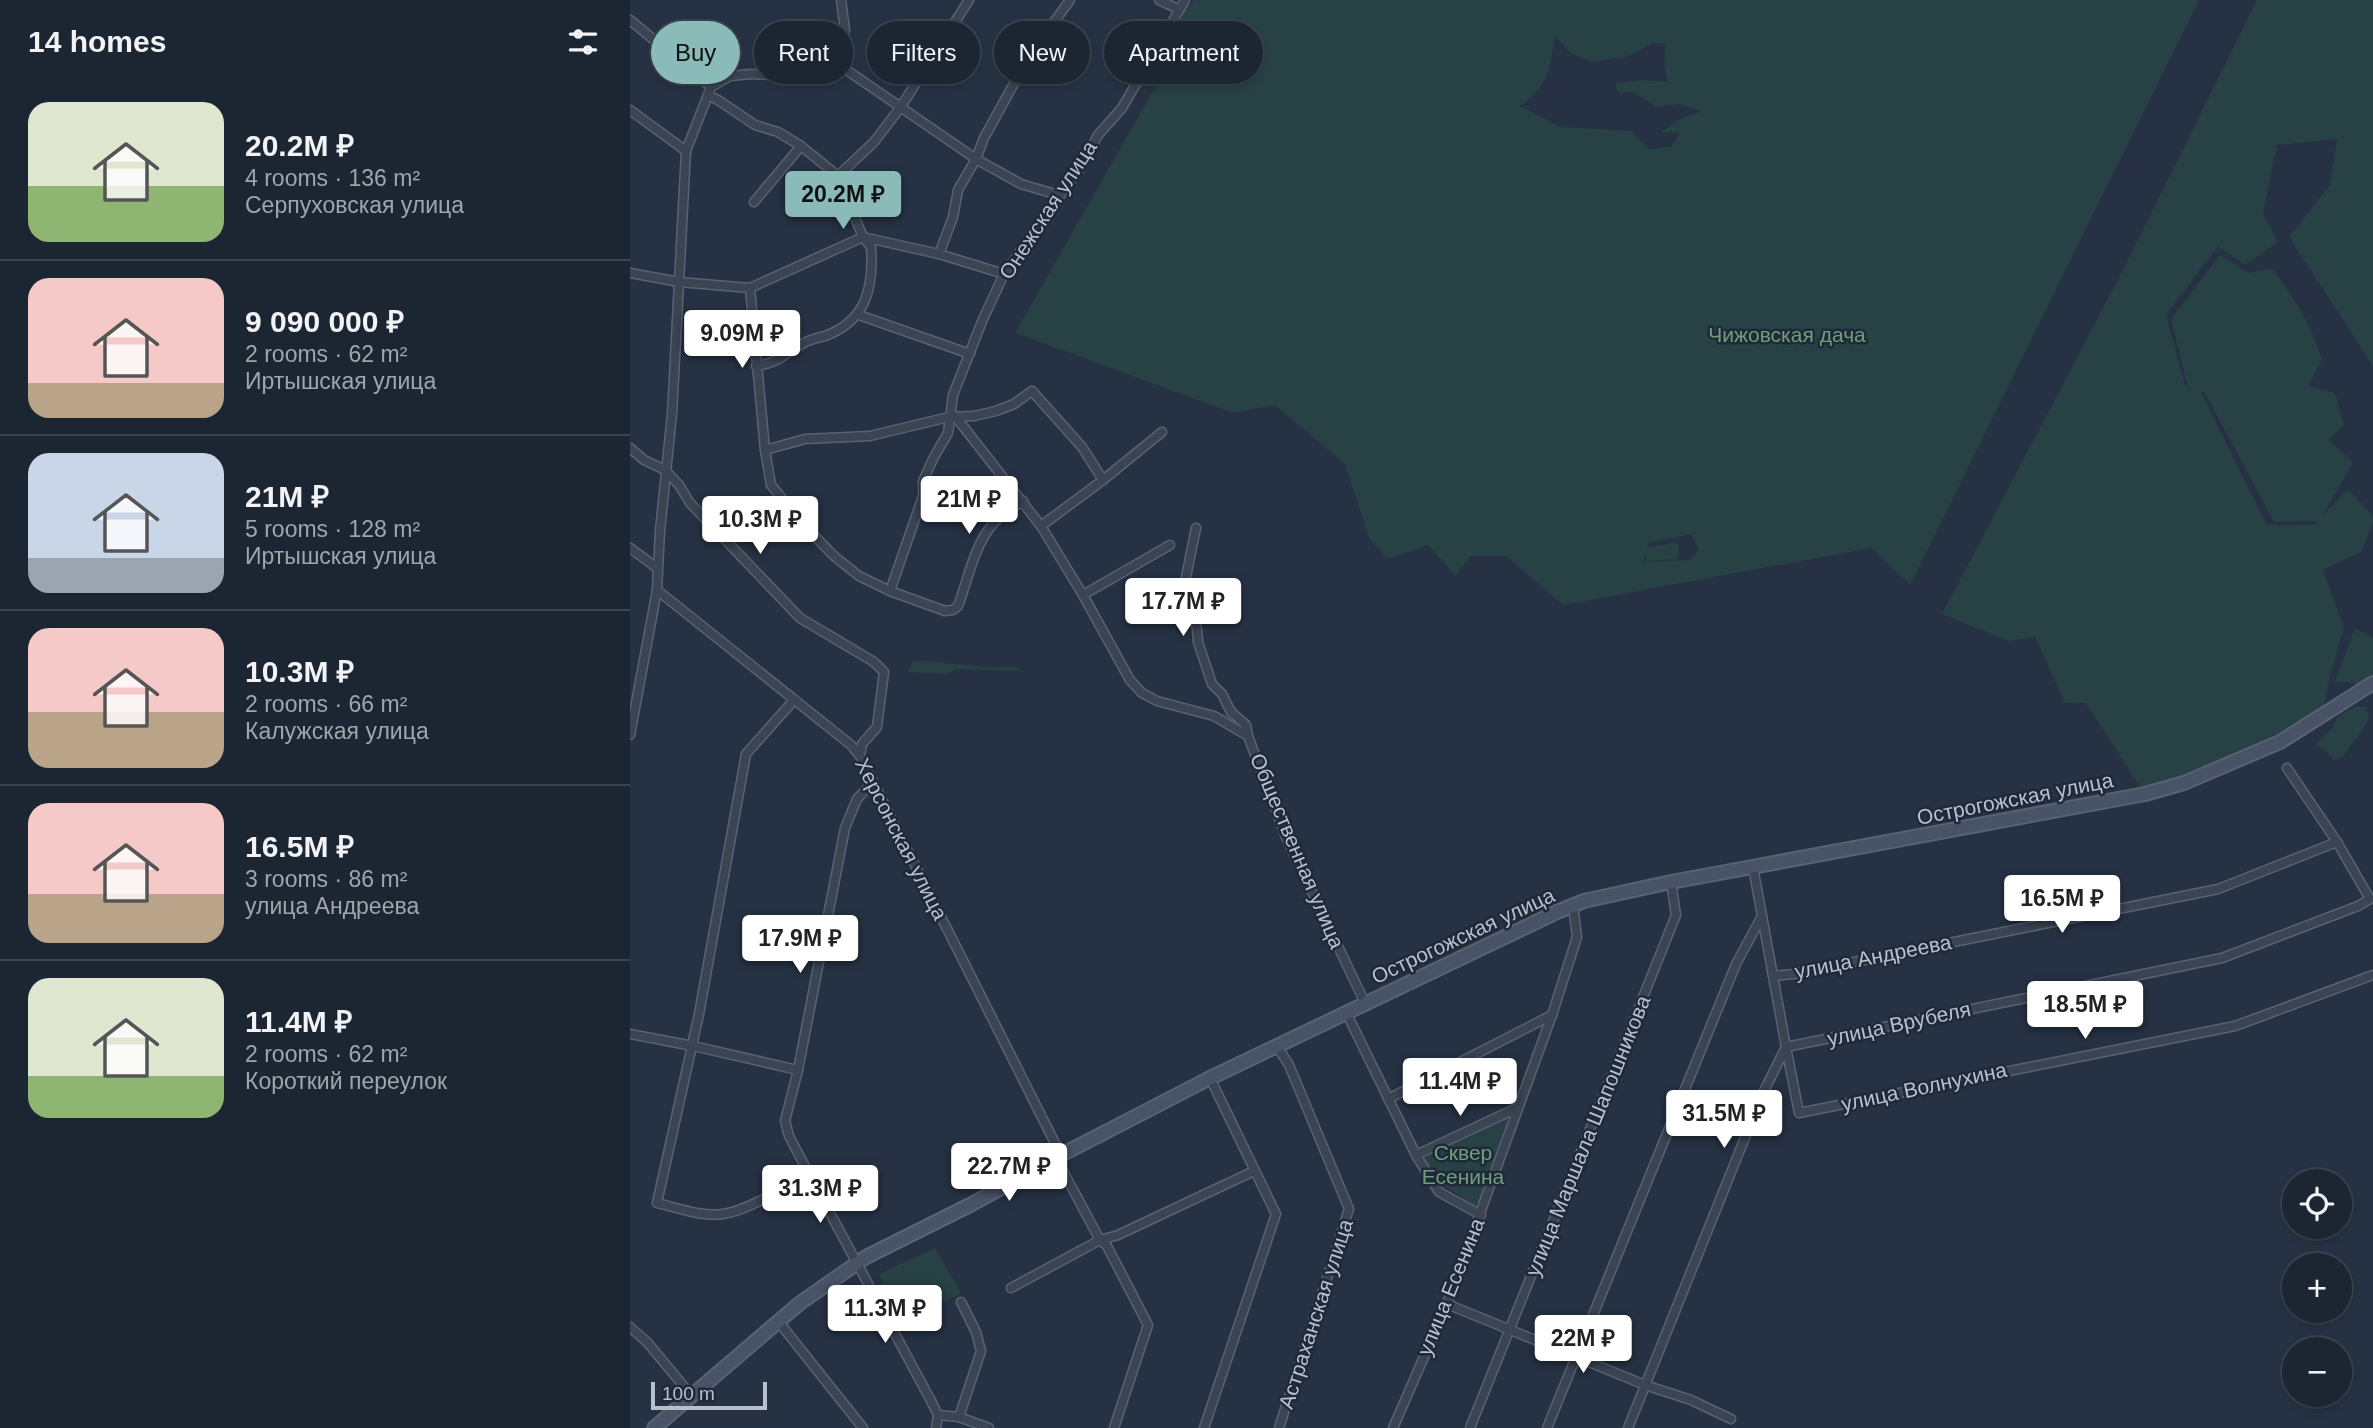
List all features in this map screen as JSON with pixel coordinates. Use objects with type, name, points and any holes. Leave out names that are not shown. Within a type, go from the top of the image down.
[{"type":"street","points":[[841,0],[844,21]]},
{"type":"street","points":[[838,176],[874,142],[901,108],[969,0]]},
{"type":"street","points":[[939,254],[953,217],[958,190],[984,138],[1028,58],[1070,0]]},
{"type":"street","points":[[1159,0],[1178,9]]},
{"type":"street","name":"Онежская улица","points":[[890,591],[923,496],[923,481],[948,433],[953,395],[1004,274],[1082,165],[1098,135],[1122,108],[1185,0]]},
{"type":"street","points":[[630,20],[710,91],[755,125],[778,132],[801,146],[838,176],[863,237],[871,247],[869,286],[859,315],[825,336],[811,339],[794,348],[780,360],[756,366]]},
{"type":"street","points":[[630,744],[657,590],[665,470],[672,414],[686,151],[710,91],[730,76],[754,74]]},
{"type":"street","points":[[853,75],[975,159],[1021,184],[1058,195]]},
{"type":"street","points":[[630,110],[686,151]]},
{"type":"street","points":[[754,202],[801,146]]},
{"type":"street","points":[[630,274],[679,282],[750,288],[863,237],[939,254],[1004,274]]},
{"type":"street","points":[[750,288],[756,366],[771,485],[804,525],[834,556],[859,576],[890,591],[945,611],[953,610],[958,606],[982,541],[991,526],[1023,501]]},
{"type":"street","points":[[859,315],[970,354]]},
{"type":"street","points":[[765,450],[805,439],[870,436],[952,416],[974,416],[1014,404],[1028,392],[1036,393],[1082,447],[1103,480]]},
{"type":"street","points":[[952,416],[1041,526],[1130,680],[1142,693],[1157,701],[1214,716],[1248,736]]},
{"type":"street","points":[[1041,526],[1162,432]]},
{"type":"street","points":[[630,447],[645,460],[665,470],[679,485],[690,503],[800,618],[874,662],[884,672],[877,727],[862,744],[860,756]]},
{"type":"street","name":"Общественная улица","points":[[1196,528],[1185,582],[1198,642],[1212,684],[1222,694],[1231,712],[1247,725],[1248,736],[1286,837],[1365,1003]]},
{"type":"street","points":[[1083,595],[1170,545]]},
{"type":"street","points":[[630,548],[657,568]]},
{"type":"street","name":"Херсонская улица","points":[[657,590],[851,745],[860,756],[1100,1240],[1107,1246],[1148,1325],[1114,1428]]},
{"type":"street","name":"Острогожская улица","points":[[654,1428],[778,1321],[857,1262],[1210,1078],[1573,905],[1671,882],[2145,794],[2184,783],[2280,742],[2373,683]]},
{"type":"street","points":[[794,700],[746,754],[693,1046],[657,1203],[692,1212],[723,1214],[752,1204],[809,1174]]},
{"type":"street","name":"улица Врубеля","points":[[1786,1047],[2222,958],[2358,906],[2370,899],[2337,842],[2287,768]]},
{"type":"street","points":[[873,782],[857,799],[845,828],[798,1070],[785,1121],[789,1136],[938,1415],[936,1428]]},
{"type":"street","name":"улица Андреева","points":[[1773,976],[2218,889],[2337,842]]},
{"type":"street","points":[[1628,1428],[1763,1093],[1786,1047],[1753,867]]},
{"type":"street","name":"улица Маршала Шапошникова","points":[[1471,1428],[1676,915],[1671,882]]},
{"type":"street","name":"улица Есенина","points":[[1393,1428],[1447,1304],[1552,1015],[1577,937],[1573,905]]},
{"type":"street","points":[[1547,1428],[1736,964],[1762,916]]},
{"type":"street","name":"улица Волнухина","points":[[1786,1047],[1799,1113],[2235,1026],[2373,975]]},
{"type":"street","points":[[1346,1012],[1416,1155],[1439,1192],[1481,1214]]},
{"type":"street","points":[[1388,1098],[1552,1015]]},
{"type":"street","points":[[630,1034],[798,1070]]},
{"type":"street","name":"Астраханская улица","points":[[1277,1046],[1289,1065],[1349,1209],[1279,1428]]},
{"type":"street","points":[[1204,1428],[1276,1214],[1210,1078]]},
{"type":"street","points":[[1416,1155],[1517,1108]]},
{"type":"street","points":[[1011,1288],[1100,1240],[1118,1235],[1254,1171]]},
{"type":"street","points":[[959,1417],[981,1351],[976,1332],[961,1302]]},
{"type":"street","points":[[1447,1304],[1645,1385],[1691,1400],[1731,1419]]},
{"type":"street","points":[[778,1321],[863,1428]]},
{"type":"street","points":[[630,1327],[647,1342],[691,1395]]},
{"type":"street","points":[[938,1415],[959,1417],[989,1428]]},
{"type":"green space","name":"Чижовская дача","points":[[1194,0],[2199,0],[1910,585],[1871,548],[1563,605],[1506,556],[1470,556],[1456,576],[1428,545],[1387,559],[1369,538],[1345,464],[1275,405],[1233,413],[1015,333],[1157,84],[1263,84],[1263,21],[1183,21],[1181,15]],"holes":[[[1555,35],[1568,51],[1590,62],[1626,57],[1653,43],[1666,44],[1664,62],[1668,82],[1643,80],[1616,83],[1618,93],[1634,92],[1655,107],[1679,104],[1702,111],[1680,119],[1661,132],[1680,133],[1671,147],[1648,149],[1632,131],[1560,127],[1520,106],[1543,83]],[[1691,534],[1699,550],[1689,560],[1643,562],[1646,551],[1646,561],[1678,559],[1679,543],[1647,547],[1648,543]]]},
{"type":"green space","points":[[2257,0],[2373,0],[2373,366],[2289,237],[2330,185],[2337,139],[2277,145],[2263,213],[2278,242],[2245,265],[2218,246],[2166,315],[2185,385],[2188,387],[2171,319],[2220,255],[2248,273],[2272,268],[2295,301],[2313,335],[2322,360],[2308,386],[2335,393],[2344,425],[2328,440],[2353,462],[2323,515],[2348,489],[2373,516],[2373,523],[2361,552],[2323,570],[2344,628],[2324,705],[2260,745],[2185,777],[2140,787],[2086,703],[2065,703],[2035,637],[2009,641],[1942,614],[2123,270]],"holes":[[[2197,390],[2205,393],[2274,522],[2318,521],[2315,525],[2267,525],[2201,392]]]},
{"type":"green space","points":[[2355,628],[2373,638],[2373,674],[2357,684],[2335,681]]},
{"type":"green space","points":[[914,660],[984,667],[1018,667],[1021,671],[956,669],[946,674],[907,672]]},
{"type":"green space","points":[[2356,706],[2366,707],[2369,718],[2343,757],[2334,761],[2315,744],[2332,729],[2337,717]]},
{"type":"green space","name":"Сквер Есенина","points":[[1510,1113],[1479,1202],[1474,1206],[1439,1182],[1421,1155]]},
{"type":"green space","points":[[935,1248],[961,1293],[905,1324],[879,1274]]}]
